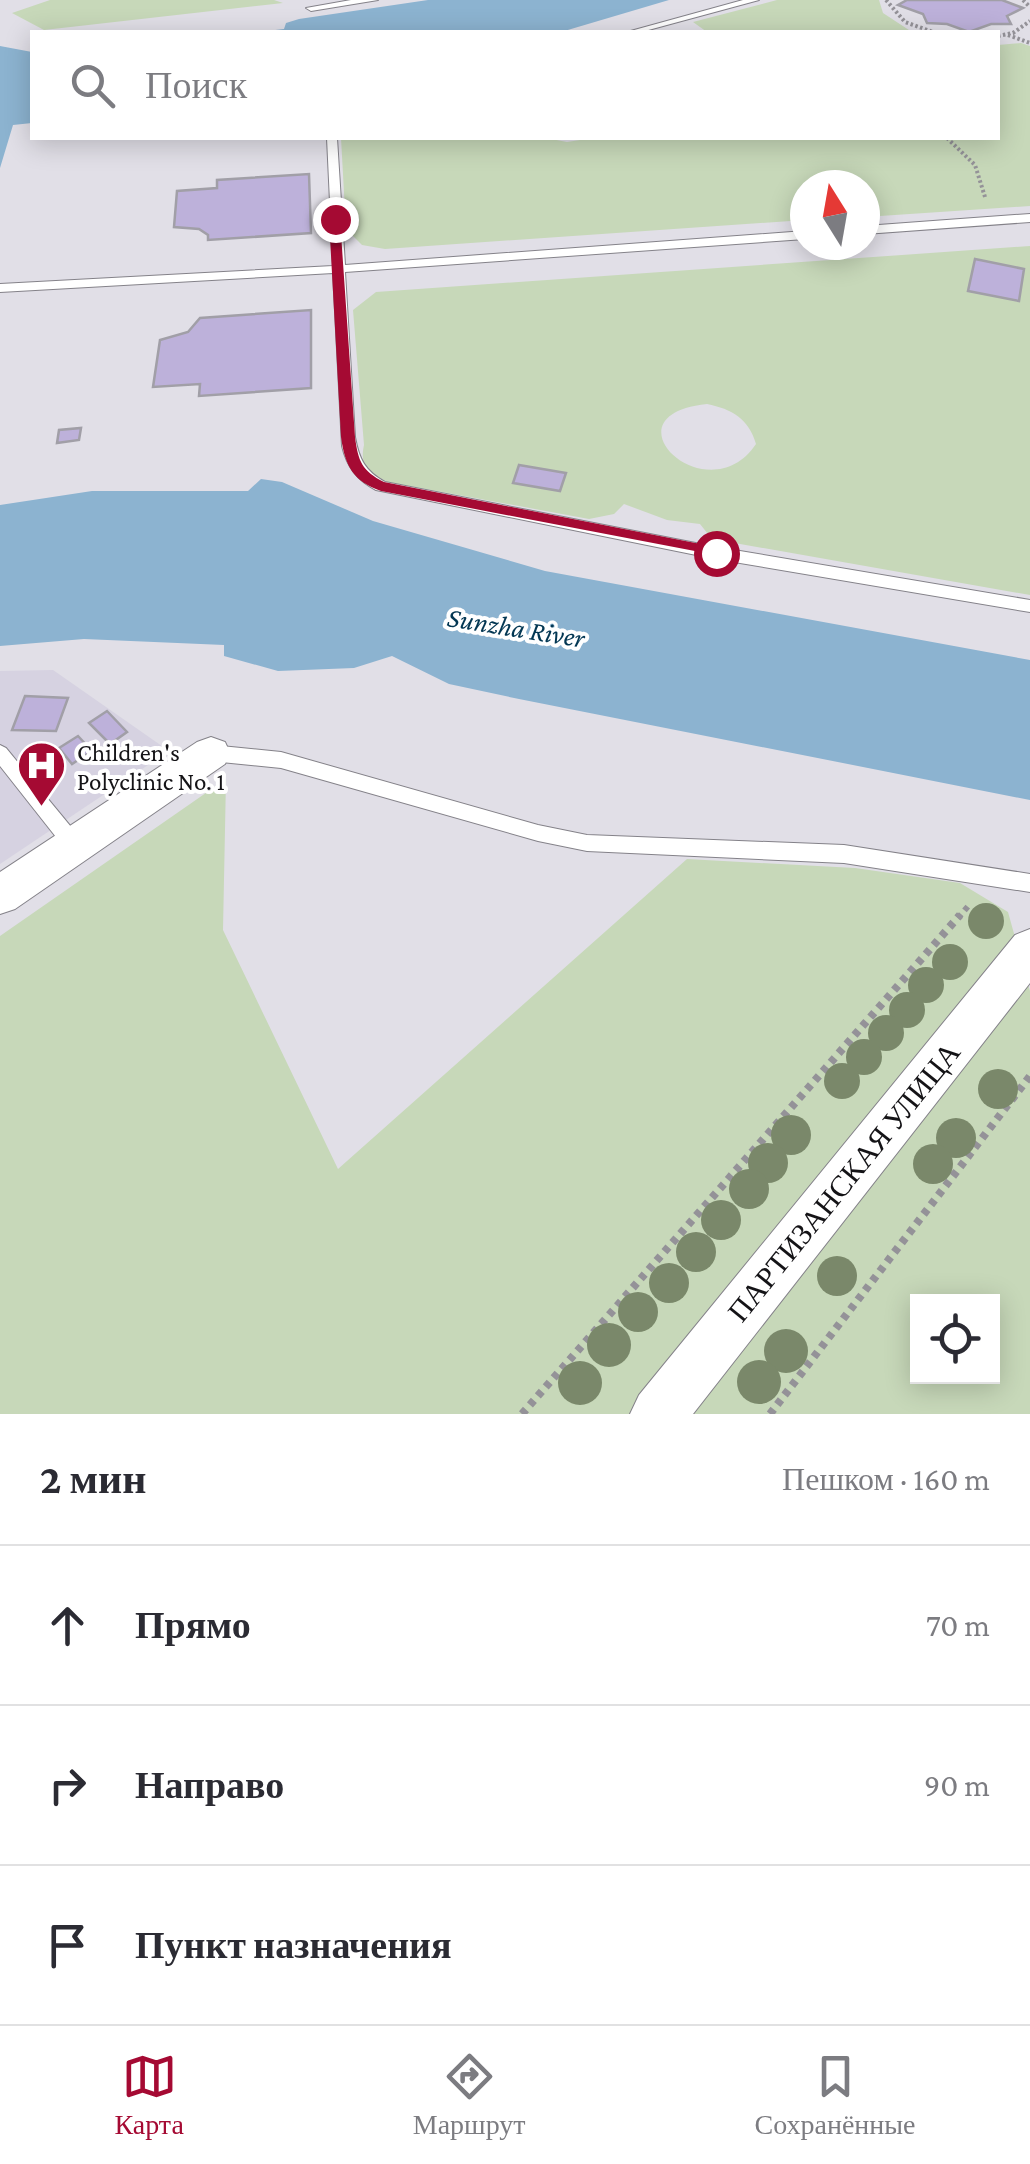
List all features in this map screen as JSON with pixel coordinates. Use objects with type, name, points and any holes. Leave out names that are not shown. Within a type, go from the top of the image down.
[{"type":"street","points":[[0,895],[211,753]]},
{"type":"street","name":"ПАРТИЗАНСКАЯ УЛИЦА","points":[[658,1414],[1030,950]]},
{"type":"lane","points":[[312,8],[373,0]]},
{"type":"lane","points":[[640,30],[754,0]]},
{"type":"lane","points":[[332,140],[351,460],[362,477],[546,521],[1030,606]]},
{"type":"lane","points":[[880,229],[1030,218]]},
{"type":"lane","points":[[0,288],[338,269],[790,235]]},
{"type":"lane","points":[[0,753],[74,846]]},
{"type":"lane","points":[[211,753],[281,760],[538,833],[587,843],[844,854],[1030,882]]},
{"type":"path","points":[[886,0],[891,12],[903,22],[927,30]]},
{"type":"path","points":[[1024,0],[1030,6]]},
{"type":"path","points":[[1000,36],[1030,21]]},
{"type":"path","points":[[1007,34],[1030,43]]},
{"type":"path","points":[[949,140],[975,165],[982,193],[1006,220]]},
{"type":"path","points":[[522,1414],[993,879]]},
{"type":"path","points":[[770,1414],[1030,1076]]},
{"type":"shaded area","name":"Children's Polyclinic No. 1","points":[[53,670],[169,751],[0,864],[0,671]]},
{"type":"green space","points":[[50,0],[283,3],[44,30],[12,13]]},
{"type":"green space","points":[[777,0],[879,0],[883,13],[909,30],[704,30],[693,22]]},
{"type":"green space","points":[[1021,43],[1030,46],[1030,206],[880,216],[880,170],[790,170],[790,221],[385,249],[362,245],[346,229],[341,140],[1000,140],[1000,45]]},
{"type":"green space","points":[[1030,246],[1030,595],[712,539],[700,524],[667,520],[624,504],[614,514],[589,519],[388,482],[371,472],[363,459],[353,310],[376,292],[831,260],[880,260],[880,257]],"holes":[[[707,404],[732,412],[744,422],[756,444],[736,463],[713,470],[691,466],[673,455],[663,440],[663,425],[676,412]]]},
{"type":"green space","points":[[226,779],[223,930],[338,1169],[687,859],[855,868],[960,883],[1008,912],[1030,991],[1030,1414],[0,1414],[0,936]]},
{"type":"water","points":[[428,0],[669,0],[568,30],[275,30],[299,19]]},
{"type":"water","points":[[0,46],[30,52],[30,123],[13,125],[0,168]]},
{"type":"water","name":"Sunzha River","points":[[261,479],[282,482],[373,521],[545,571],[1030,660],[1030,800],[449,684],[392,656],[354,668],[278,671],[224,656],[224,645],[84,639],[0,646],[0,505],[92,491],[248,491]]},
{"type":"building","points":[[907,0],[1002,0],[1023,8],[1007,16],[1011,24],[964,30],[927,23],[923,14],[898,5]]},
{"type":"building","points":[[309,174],[311,233],[208,240],[208,235],[199,229],[174,227],[177,191],[217,188],[217,180]]},
{"type":"building","points":[[975,259],[1024,269],[1019,301],[968,291]]},
{"type":"building","points":[[311,310],[311,388],[199,396],[200,384],[153,387],[160,340],[188,332],[200,318]]},
{"type":"building","points":[[81,428],[79,440],[57,443],[59,430]]},
{"type":"building","points":[[519,465],[566,473],[560,491],[513,483]]},
{"type":"building","points":[[25,696],[68,698],[56,731],[12,730]]},
{"type":"building","points":[[107,711],[127,732],[110,744],[89,723]]},
{"type":"building","points":[[78,736],[92,751],[72,764],[59,748]]},
{"type":"place","name":"Children's Polyclinic No. 1","points":[[42,808]]},
{"type":"route","points":[[335,219],[348,437],[351,460],[362,477],[381,486],[716,553]]}]
